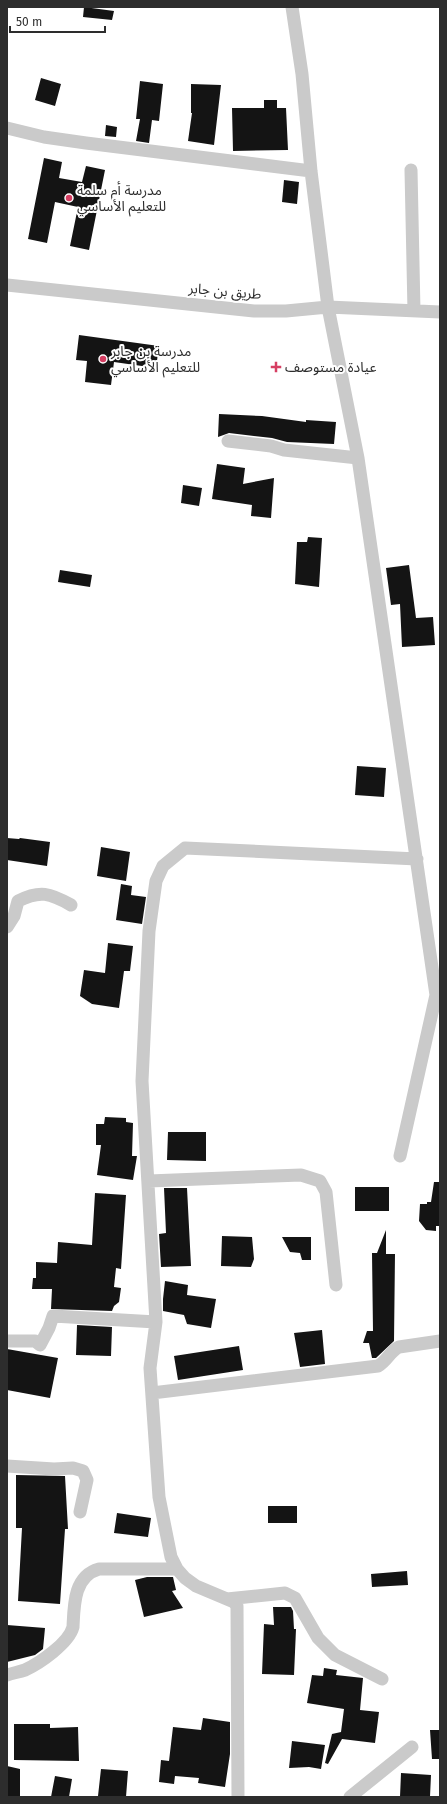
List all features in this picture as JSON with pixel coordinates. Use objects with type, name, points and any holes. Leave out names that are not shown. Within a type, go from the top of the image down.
[{"type":"street","points":[[292,7],[302,74],[311,171],[328,307],[358,458],[438,997],[400,1156]]},
{"type":"street","points":[[7,128],[44,137],[86,143],[311,171]]},
{"type":"street","points":[[411,170],[414,311]]},
{"type":"street","name":"طريق بن جابر","points":[[7,285],[254,311],[286,311],[328,307],[440,312]]},
{"type":"street","points":[[228,440],[271,446],[284,450],[358,458]]},
{"type":"street","points":[[238,1797],[238,1613],[234,1602],[196,1586],[176,1569],[168,1545],[159,1496],[150,1368],[156,1322],[149,1181],[144,1132],[142,1074],[149,931],[156,881],[163,866],[185,848],[417,859]]},
{"type":"street","points":[[7,927],[14,916],[18,901],[31,895],[42,893],[61,899],[71,905]]},
{"type":"street","points":[[149,1181],[301,1175],[320,1181],[326,1192],[336,1285]]},
{"type":"street","points":[[7,1341],[35,1341],[40,1345],[49,1328],[53,1316],[156,1322]]},
{"type":"street","points":[[152,1393],[378,1366],[388,1358],[394,1349],[440,1341]]},
{"type":"street","points":[[7,1466],[54,1469],[73,1468],[83,1471],[87,1480],[80,1512]]},
{"type":"street","points":[[7,1675],[25,1670],[38,1663],[68,1637],[73,1627],[78,1587],[82,1579],[90,1571],[99,1569],[176,1569]]},
{"type":"street","points":[[227,1599],[285,1593],[291,1595],[295,1598],[318,1638],[334,1655],[382,1679]]},
{"type":"street","points":[[350,1797],[412,1747]]},
{"type":"building","points":[[84,7],[114,11],[112,20],[83,17]]},
{"type":"building","points":[[41,78],[61,84],[55,106],[35,100]]},
{"type":"building","points":[[140,81],[163,84],[159,121],[152,120],[149,143],[136,141],[140,119],[136,119]]},
{"type":"building","points":[[191,84],[221,85],[214,145],[188,141],[192,113]]},
{"type":"building","points":[[264,100],[277,100],[277,108],[286,108],[288,150],[233,151],[232,108],[264,108]]},
{"type":"building","points":[[106,125],[117,127],[116,137],[105,136]]},
{"type":"building","points":[[44,158],[62,162],[59,178],[82,182],[86,166],[105,170],[89,250],[70,246],[78,207],[55,202],[47,243],[28,239]]},
{"type":"building","points":[[284,180],[299,182],[297,204],[282,202]]},
{"type":"building","points":[[79,335],[159,346],[156,368],[114,362],[111,385],[85,382],[87,361],[76,360]]},
{"type":"building","points":[[219,414],[262,416],[306,422],[306,420],[336,422],[334,444],[287,442],[272,438],[229,433],[218,437]]},
{"type":"building","points":[[217,464],[245,468],[243,484],[274,478],[271,518],[251,516],[252,505],[212,499]]},
{"type":"building","points":[[183,485],[202,488],[199,506],[181,503]]},
{"type":"building","points":[[308,537],[322,538],[319,587],[295,584],[297,542],[307,542]]},
{"type":"building","points":[[409,565],[416,618],[433,617],[435,645],[402,647],[400,604],[391,605],[386,568]]},
{"type":"building","points":[[60,570],[92,575],[90,587],[58,582]]},
{"type":"building","points":[[357,766],[386,768],[384,797],[355,795]]},
{"type":"building","points":[[7,838],[20,838],[50,842],[47,866],[7,860]]},
{"type":"building","points":[[101,847],[130,852],[126,881],[97,876]]},
{"type":"building","points":[[121,884],[132,886],[131,895],[146,897],[142,924],[116,920]]},
{"type":"building","points":[[108,943],[133,946],[130,971],[124,971],[119,1008],[92,1004],[80,996],[84,970],[105,973]]},
{"type":"building","points":[[105,1117],[126,1118],[126,1122],[133,1123],[132,1156],[137,1156],[133,1180],[97,1175],[101,1145],[96,1145],[96,1124],[104,1124]]},
{"type":"building","points":[[168,1132],[206,1132],[206,1161],[167,1160]]},
{"type":"building","points":[[434,1182],[440,1182],[440,1226],[436,1226],[436,1231],[426,1230],[419,1221],[420,1204],[427,1204],[427,1202],[431,1202]]},
{"type":"building","points":[[355,1187],[389,1187],[389,1211],[355,1211]]},
{"type":"building","points":[[164,1188],[187,1188],[191,1266],[161,1267],[159,1234],[166,1233]]},
{"type":"building","points":[[95,1193],[126,1195],[121,1269],[116,1268],[114,1287],[121,1288],[119,1302],[114,1306],[112,1311],[51,1309],[52,1289],[32,1289],[33,1278],[36,1278],[36,1262],[57,1263],[58,1242],[92,1245]]},
{"type":"building","points":[[386,1230],[386,1254],[395,1254],[394,1341],[376,1358],[372,1358],[369,1343],[363,1343],[367,1331],[373,1331],[372,1253],[377,1253]]},
{"type":"building","points":[[222,1236],[252,1237],[254,1259],[251,1267],[221,1266]]},
{"type":"building","points":[[282,1237],[311,1237],[311,1260],[302,1260],[300,1253],[290,1252]]},
{"type":"building","points":[[165,1281],[188,1285],[187,1295],[216,1299],[211,1328],[187,1324],[184,1315],[163,1311]]},
{"type":"building","points":[[77,1325],[112,1327],[111,1356],[76,1355]]},
{"type":"building","points":[[322,1330],[325,1364],[300,1367],[294,1333]]},
{"type":"building","points":[[239,1346],[243,1370],[178,1380],[174,1356]]},
{"type":"building","points":[[7,1349],[58,1358],[50,1398],[7,1390]]},
{"type":"building","points":[[16,1475],[65,1476],[68,1529],[65,1529],[60,1604],[18,1601],[22,1528],[16,1528]]},
{"type":"building","points":[[268,1506],[297,1506],[297,1523],[268,1523]]},
{"type":"building","points":[[117,1513],[151,1518],[148,1537],[114,1533]]},
{"type":"building","points":[[407,1571],[408,1585],[372,1587],[371,1574]]},
{"type":"building","points":[[147,1577],[173,1577],[176,1590],[172,1591],[183,1608],[144,1617],[135,1580]]},
{"type":"building","points":[[273,1607],[291,1607],[293,1611],[294,1629],[296,1629],[294,1675],[262,1674],[264,1624],[274,1625]]},
{"type":"building","points":[[7,1625],[45,1628],[43,1649],[35,1655],[7,1662]]},
{"type":"building","points":[[324,1668],[337,1670],[336,1675],[363,1678],[360,1710],[379,1712],[375,1743],[342,1739],[328,1764],[325,1763],[332,1734],[341,1732],[344,1709],[307,1703],[312,1675],[323,1676]]},
{"type":"building","points":[[203,1718],[230,1722],[230,1754],[225,1787],[198,1783],[199,1778],[175,1776],[174,1784],[159,1782],[161,1760],[169,1761],[173,1727],[201,1730]]},
{"type":"building","points":[[14,1724],[50,1724],[50,1728],[78,1727],[79,1761],[14,1760]]},
{"type":"building","points":[[430,1730],[440,1730],[440,1759],[432,1759]]},
{"type":"building","points":[[292,1741],[325,1745],[321,1769],[309,1767],[289,1768]]},
{"type":"building","points":[[7,1766],[20,1769],[20,1797],[7,1797]]},
{"type":"building","points":[[101,1769],[128,1771],[126,1797],[98,1796]]},
{"type":"building","points":[[401,1773],[431,1775],[430,1797],[400,1797]]},
{"type":"building","points":[[55,1776],[72,1779],[69,1797],[51,1797]]},
{"type":"place","name":"مدرسة أم سلمة للتعليم الأساسي","points":[[69,198]]},
{"type":"place","name":"مدرسة بن جابر للتعليم الأساسي","points":[[103,359]]},
{"type":"place","name":"عيادة مستوصف","points":[[276,367]]}]
